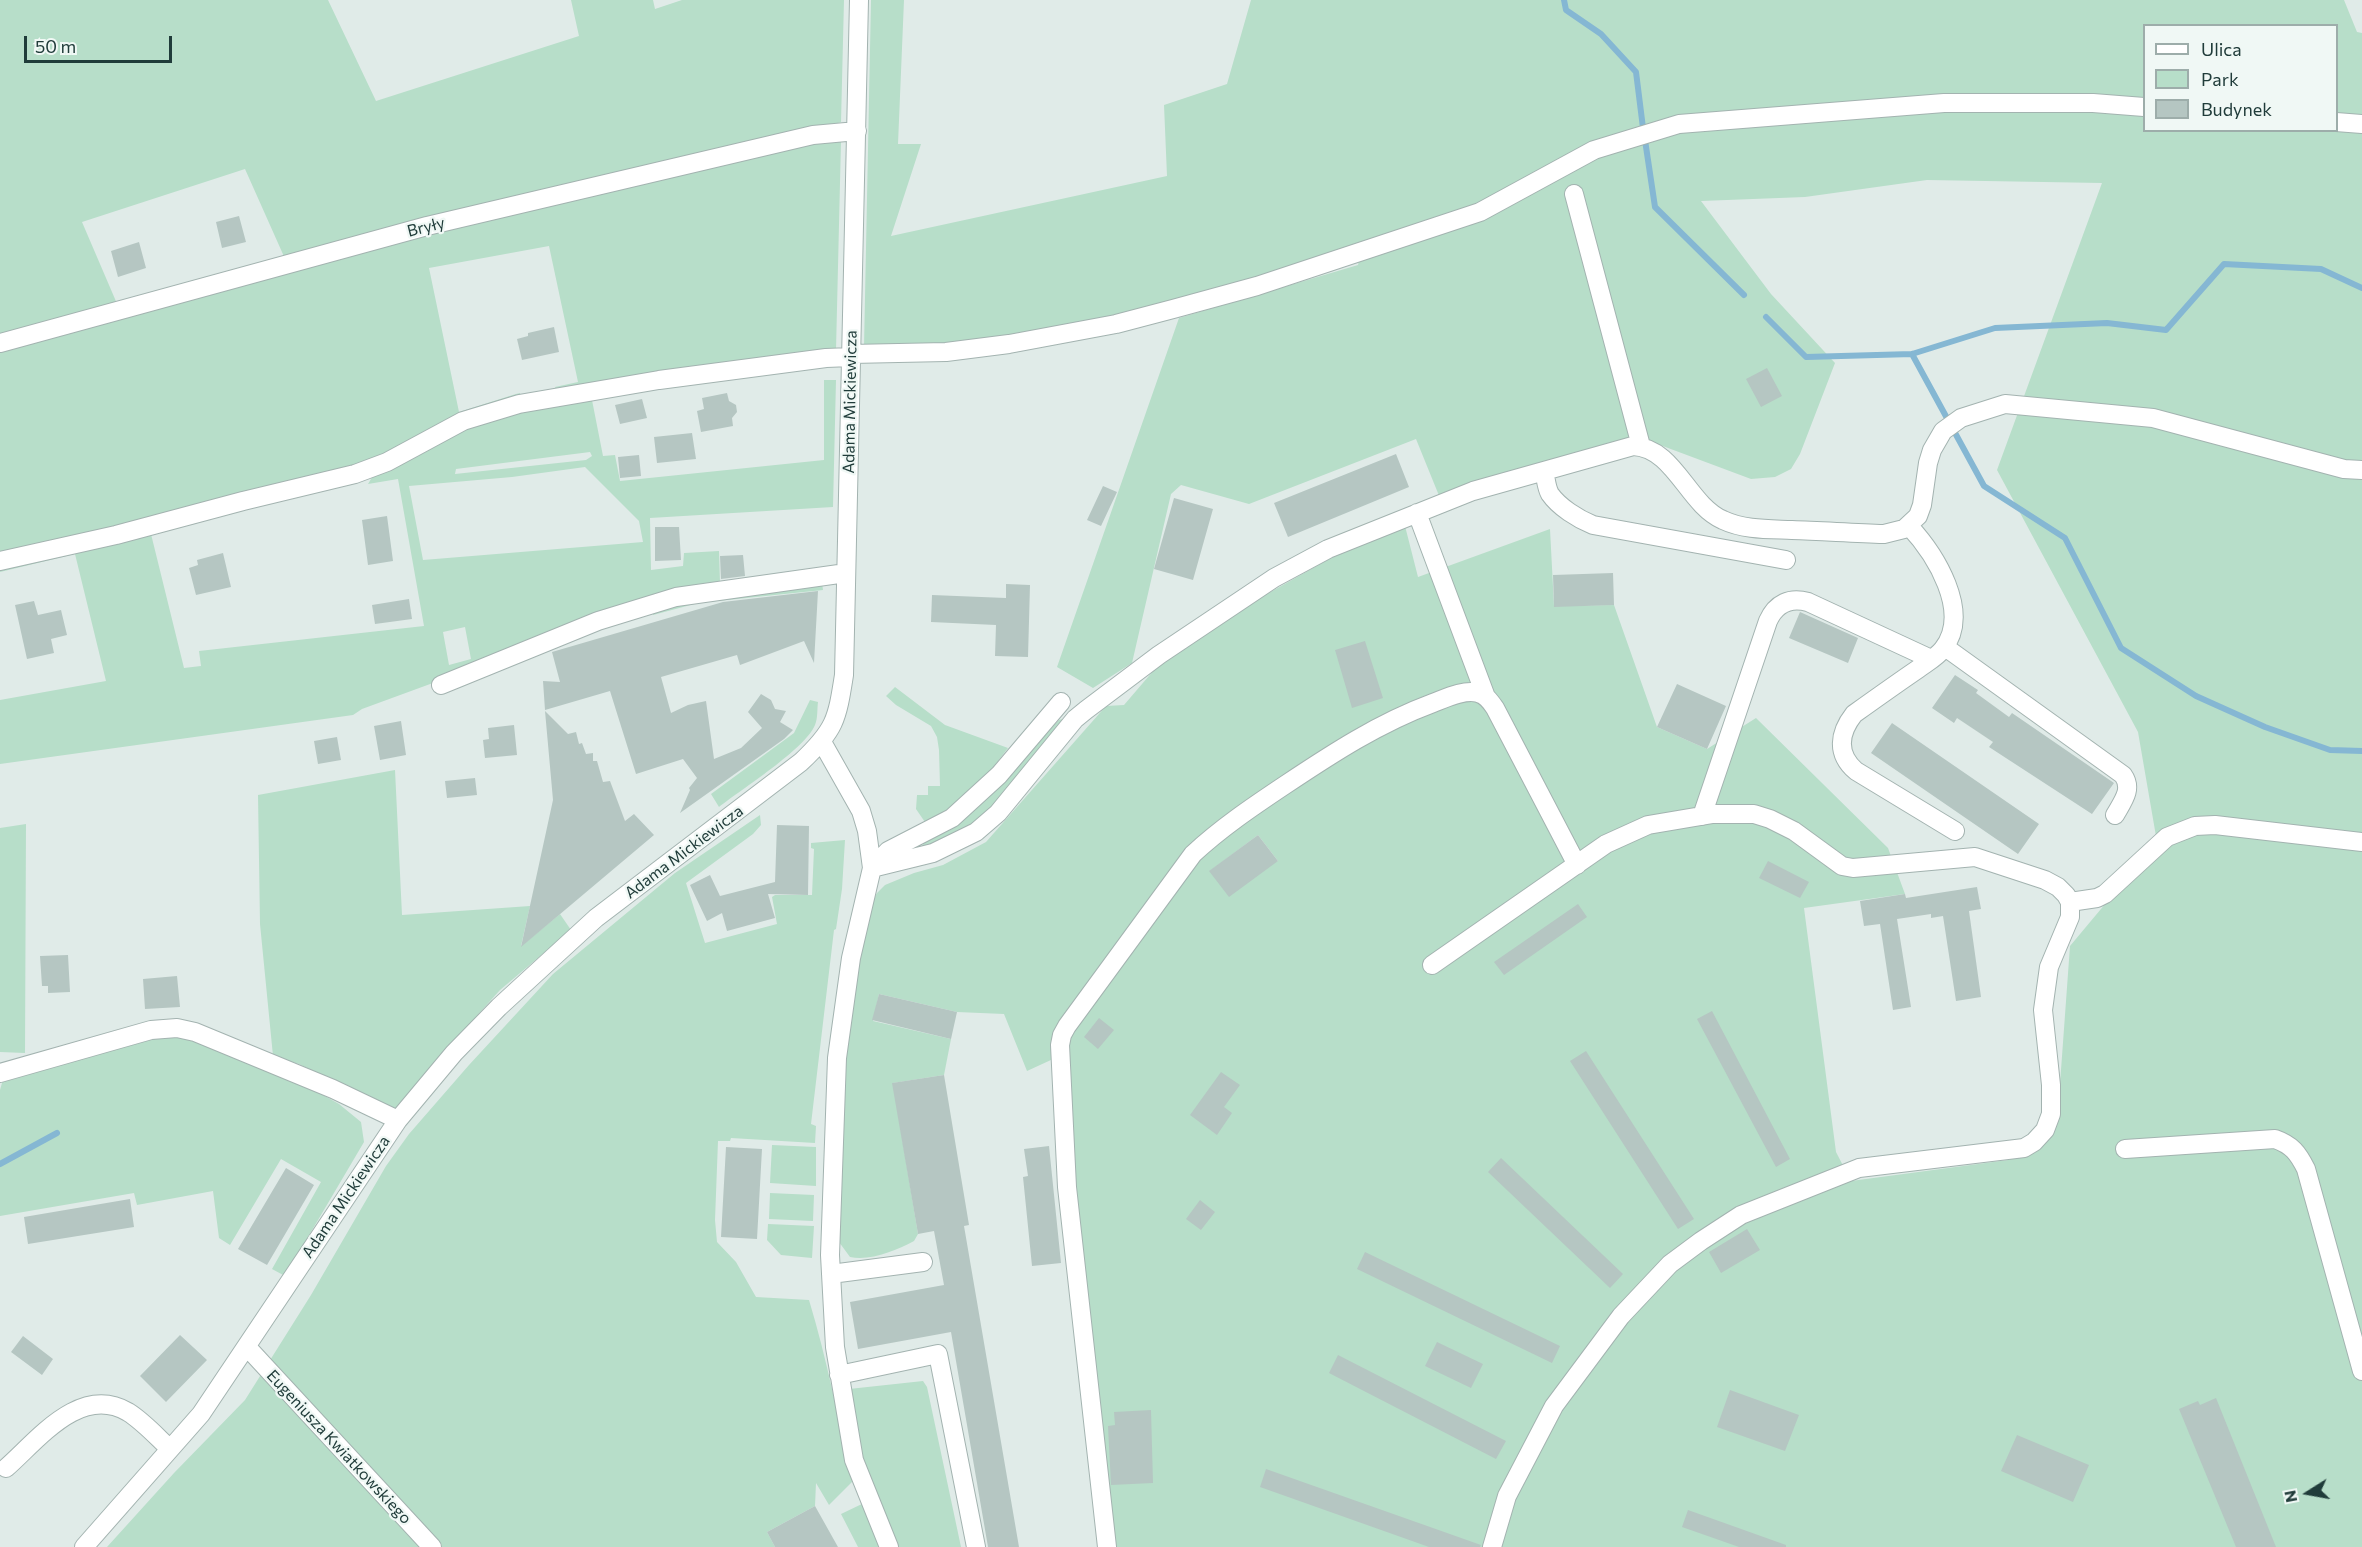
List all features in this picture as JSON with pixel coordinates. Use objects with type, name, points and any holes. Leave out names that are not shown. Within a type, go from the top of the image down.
[{"type":"street","name":"Adama Mickiewicza","points":[[84,1547],[201,1414],[398,1120],[454,1053],[492,1014],[596,918],[801,762],[822,742],[837,715],[844,675],[859,0]]},
{"type":"street","points":[[0,561],[116,535],[355,474],[387,462],[463,421],[537,399],[826,358],[946,352],[1009,344],[1116,324],[1268,282],[1480,212],[1594,150],[1679,124],[1944,103],[2093,103],[2143,107]]},
{"type":"street","points":[[2338,122],[2362,124]]},
{"type":"street","name":"Bryły","points":[[0,343],[427,226],[813,135],[857,131]]},
{"type":"street","points":[[1574,194],[1641,446]]},
{"type":"street","points":[[872,868],[904,862],[933,853],[976,832],[998,813],[1076,719],[1159,655],[1295,566],[1328,549],[1473,491],[1633,446],[1641,446],[1658,455],[1702,506],[1712,515],[1732,524],[1760,528],[1884,534],[1894,533],[1909,526],[1918,516],[1932,450],[1947,428],[1976,413],[2005,404],[2153,418],[2344,469],[2362,470]]},
{"type":"street","points":[[1544,471],[1546,485],[1552,496],[1574,515],[1593,525],[1786,560]]},
{"type":"street","points":[[1417,513],[1486,697],[1495,708],[1577,865]]},
{"type":"street","points":[[1909,526],[1927,545],[1948,588],[1953,607],[1952,633],[1945,647],[1931,659],[1854,714],[1845,725],[1841,736],[1841,747],[1848,765],[1856,771],[1955,831]]},
{"type":"street","points":[[441,685],[598,621],[676,597],[846,573]]},
{"type":"street","points":[[1702,816],[1768,621],[1772,611],[1779,605],[1798,599],[1808,602],[1931,659]]},
{"type":"street","points":[[1945,647],[2123,775],[2127,781],[2127,795],[2115,815]]},
{"type":"street","points":[[1107,1547],[1066,1186],[1060,1045],[1062,1035],[1193,854],[1211,837],[1235,818],[1355,739],[1394,719],[1442,699],[1467,692],[1486,697]]},
{"type":"street","points":[[872,868],[888,851],[952,818],[999,776],[1061,702]]},
{"type":"street","points":[[822,742],[861,811],[867,831],[872,868],[847,977],[837,1058],[831,1274],[835,1347],[854,1460],[889,1547]]},
{"type":"street","points":[[1432,965],[1606,844],[1648,825],[1702,816],[1754,814],[1770,819],[1794,831],[1842,866],[1853,868],[1975,856],[2045,880],[2058,887],[2070,902],[2070,917],[2049,967],[2044,990],[2043,1010],[2051,1085],[2051,1114],[2045,1130],[2034,1142],[2024,1148],[1859,1168],[1741,1215],[1670,1264],[1621,1316],[1554,1406],[1507,1496],[1492,1547]]},
{"type":"street","points":[[2070,902],[2097,898],[2106,894],[2167,837],[2195,826],[2215,825],[2362,842]]},
{"type":"street","points":[[0,1073],[151,1030],[177,1028],[195,1032],[313,1081],[398,1120]]},
{"type":"street","points":[[2125,1149],[2276,1139],[2287,1143],[2298,1153],[2306,1169],[2362,1371]]},
{"type":"street","points":[[831,1274],[922,1262]]},
{"type":"street","name":"Eugeniusza Kwiatkowskiego","points":[[247,1347],[432,1547]]},
{"type":"street","points":[[839,1375],[938,1354],[976,1547]]},
{"type":"street","points":[[6,1468],[64,1416],[79,1408],[101,1405],[116,1407],[127,1412],[171,1449]]},
{"type":"green space","points":[[0,0],[328,0],[376,101],[579,36],[571,0],[653,0],[655,9],[682,0],[844,0],[841,122],[822,129],[454,215],[286,261],[245,169],[82,222],[118,306],[0,339]]},
{"type":"green space","points":[[871,0],[904,0],[898,144],[921,144],[891,236],[1167,176],[1164,105],[1227,84],[1251,0],[2344,0],[2357,32],[2362,33],[2362,1547],[1107,1547],[1071,1164],[1064,1054],[1027,1071],[1004,1014],[957,1012],[879,994],[873,1021],[951,1039],[944,1075],[893,1083],[918,1234],[914,1241],[899,1248],[866,1258],[850,1257],[839,1242],[842,1074],[850,983],[869,908],[877,893],[885,885],[914,873],[943,865],[986,842],[1106,706],[1124,705],[1160,663],[1267,594],[1329,559],[1405,526],[1418,577],[1550,529],[1554,606],[1614,605],[1657,727],[1707,749],[1756,718],[1888,848],[1905,894],[1804,908],[1836,1152],[1851,1181],[2008,1160],[2037,1149],[2057,1125],[2070,946],[2157,842],[2138,732],[1997,470],[2102,183],[1927,180],[1805,197],[1701,201],[1771,294],[1835,363],[1800,454],[1791,469],[1775,477],[1751,479],[1644,439],[1442,503],[1416,439],[1249,504],[1181,485],[1171,494],[1132,663],[1093,688],[1057,667],[1179,318],[1358,265],[1361,252],[1352,249],[1143,311],[957,344],[864,347]],"holes":[[[1258,835],[1278,861],[1210,871]]]},
{"type":"green space","points":[[841,141],[836,350],[556,392],[555,387],[578,382],[549,246],[429,268],[459,412],[520,393],[521,399],[390,455],[331,475],[0,556],[0,347],[329,257],[776,148]]},
{"type":"green space","points":[[824,380],[836,380],[833,507],[650,518],[651,570],[683,566],[684,553],[719,551],[720,583],[822,583],[823,590],[698,603],[653,615],[651,603],[362,709],[353,715],[0,764],[0,700],[106,681],[75,554],[0,572],[0,566],[151,534],[184,668],[201,666],[199,651],[424,626],[398,479],[368,484],[374,474],[477,421],[591,395],[603,456],[615,455],[620,481],[824,460]],"holes":[[[590,452],[592,456],[586,460],[455,474],[456,469]],[[585,467],[639,521],[643,542],[423,560],[409,486],[512,477]],[[465,627],[471,659],[449,665],[443,632]]]},
{"type":"green space","points":[[895,687],[945,725],[1008,748],[985,778],[962,800],[927,825],[916,809],[917,795],[928,795],[928,786],[940,786],[937,737],[931,726],[896,705],[886,696]]},
{"type":"green space","points":[[810,700],[818,702],[816,722],[809,735],[786,757],[719,807],[711,794],[794,733]]},
{"type":"green space","points":[[1066,718],[1002,798],[974,825],[944,842],[919,850],[926,842],[949,829],[982,802],[1059,720]]},
{"type":"green space","points":[[395,770],[402,915],[530,906],[521,946],[560,914],[571,930],[500,990],[439,1058],[396,1112],[299,1064],[273,1056],[260,924],[258,795]]},
{"type":"green space","points":[[760,815],[761,825],[753,834],[686,883],[705,943],[777,924],[772,897],[775,895],[812,895],[814,849],[811,848],[811,843],[845,840],[842,889],[834,930],[811,1124],[816,1126],[815,1143],[731,1138],[730,1141],[718,1141],[715,1220],[717,1242],[736,1262],[756,1297],[809,1300],[854,1480],[829,1505],[816,1483],[815,1506],[767,1532],[775,1547],[107,1547],[174,1473],[245,1400],[311,1295],[386,1166],[409,1134],[469,1065],[553,974],[675,873]]},
{"type":"green space","points":[[26,824],[25,1053],[0,1052],[0,828]]},
{"type":"green space","points":[[144,1038],[188,1038],[284,1073],[339,1104],[361,1122],[364,1142],[285,1276],[272,1269],[321,1182],[281,1159],[230,1245],[219,1238],[213,1191],[137,1205],[134,1193],[0,1216],[0,1090],[4,1076]]},
{"type":"green space","points":[[772,1145],[816,1147],[816,1186],[770,1183]]},
{"type":"green space","points":[[770,1193],[814,1195],[813,1221],[769,1219]]},
{"type":"green space","points":[[768,1224],[814,1226],[812,1258],[781,1255],[767,1240]]},
{"type":"green space","points":[[923,1381],[927,1387],[961,1547],[897,1547],[864,1467],[849,1389]]},
{"type":"green space","points":[[864,1503],[879,1547],[858,1547],[841,1514]]},
{"type":"building","points":[[239,216],[246,242],[222,248],[216,222]]},
{"type":"building","points":[[139,242],[146,268],[118,277],[111,251]]},
{"type":"building","points":[[554,327],[559,352],[522,360],[517,339],[528,336],[528,333]]},
{"type":"building","points":[[1767,368],[1782,396],[1761,407],[1746,379]]},
{"type":"building","points":[[727,393],[729,401],[736,405],[737,412],[732,418],[733,426],[701,432],[697,411],[704,409],[702,398]]},
{"type":"building","points":[[642,399],[647,418],[620,424],[615,405]]},
{"type":"building","points":[[692,433],[696,459],[657,463],[654,437]]},
{"type":"building","points":[[1396,454],[1409,487],[1288,537],[1274,503]]},
{"type":"building","points":[[639,455],[641,476],[620,478],[618,457]]},
{"type":"building","points":[[1103,486],[1117,492],[1101,526],[1087,520]]},
{"type":"building","points":[[1174,498],[1213,509],[1193,580],[1154,569]]},
{"type":"building","points":[[387,516],[393,561],[368,565],[362,520]]},
{"type":"building","points":[[655,527],[679,527],[681,560],[655,561]]},
{"type":"building","points":[[223,553],[231,587],[196,595],[189,568],[198,565],[197,560]]},
{"type":"building","points":[[743,555],[745,576],[721,579],[720,556]]},
{"type":"building","points":[[1613,573],[1614,605],[1554,607],[1553,575]]},
{"type":"building","points":[[1006,584],[1030,585],[1028,657],[995,656],[996,625],[931,622],[932,595],[1006,598]]},
{"type":"building","points":[[818,591],[814,663],[804,641],[740,665],[737,655],[661,677],[671,713],[688,705],[706,701],[714,759],[741,748],[762,728],[748,712],[761,694],[771,700],[775,709],[786,711],[780,722],[793,730],[784,739],[680,813],[689,788],[697,778],[683,759],[636,774],[610,691],[545,710],[543,681],[560,682],[552,652],[723,602]]},
{"type":"building","points":[[409,599],[412,619],[375,624],[372,605]]},
{"type":"building","points":[[34,601],[38,615],[61,610],[67,635],[51,639],[54,653],[27,659],[15,605]]},
{"type":"building","points":[[1800,612],[1858,638],[1848,663],[1789,638]]},
{"type":"building","points":[[1365,641],[1383,698],[1352,708],[1335,650]]},
{"type":"building","points":[[1955,675],[1978,690],[1976,693],[2009,717],[2012,713],[2114,783],[2092,814],[1989,747],[1993,742],[1957,718],[1954,723],[1932,708]]},
{"type":"building","points":[[1677,684],[1726,706],[1707,749],[1657,727]]},
{"type":"building","points":[[545,711],[568,734],[576,732],[579,744],[582,743],[586,754],[593,753],[593,761],[597,761],[603,782],[610,781],[625,821],[634,814],[654,835],[521,947],[553,800]]},
{"type":"building","points":[[401,721],[406,755],[380,760],[374,726]]},
{"type":"building","points":[[1892,723],[2039,824],[2018,854],[1871,753]]},
{"type":"building","points":[[514,725],[517,755],[485,758],[483,740],[489,739],[488,728]]},
{"type":"building","points":[[337,737],[341,760],[318,764],[314,741]]},
{"type":"building","points":[[475,778],[477,795],[447,798],[445,781]]},
{"type":"building","points":[[777,825],[809,826],[808,895],[768,894],[775,918],[727,931],[722,913],[707,921],[690,885],[710,875],[720,896],[775,882]]},
{"type":"building","points":[[1258,835],[1278,861],[1229,897],[1209,871]]},
{"type":"building","points":[[1768,861],[1809,882],[1800,898],[1759,878]]},
{"type":"building","points":[[1977,887],[1981,909],[1969,911],[1981,997],[1956,1001],[1943,916],[1931,918],[1931,914],[1897,919],[1911,1007],[1893,1010],[1880,924],[1864,926],[1860,901],[1905,894],[1906,898]]},
{"type":"building","points":[[1578,904],[1587,917],[1504,975],[1494,962]]},
{"type":"building","points":[[68,955],[70,992],[48,993],[48,986],[42,986],[40,956]]},
{"type":"building","points":[[177,976],[180,1007],[145,1009],[143,979]]},
{"type":"building","points":[[879,994],[957,1012],[951,1039],[872,1020]]},
{"type":"building","points":[[1712,1011],[1790,1159],[1776,1167],[1697,1019]]},
{"type":"building","points":[[1099,1018],[1114,1030],[1098,1049],[1084,1037]]},
{"type":"building","points":[[1586,1051],[1694,1219],[1678,1229],[1570,1061]]},
{"type":"building","points":[[1221,1072],[1240,1085],[1224,1107],[1232,1113],[1217,1135],[1190,1115]]},
{"type":"building","points":[[944,1075],[969,1225],[964,1226],[1019,1547],[988,1547],[951,1332],[858,1349],[850,1302],[944,1285],[934,1231],[918,1234],[892,1083]]},
{"type":"building","points":[[1049,1146],[1061,1263],[1032,1266],[1023,1177],[1028,1176],[1024,1149]]},
{"type":"building","points":[[726,1147],[762,1149],[757,1239],[721,1237]]},
{"type":"building","points":[[1501,1158],[1623,1274],[1610,1288],[1488,1172]]},
{"type":"building","points":[[286,1168],[314,1185],[267,1265],[238,1249]]},
{"type":"building","points":[[130,1199],[134,1227],[28,1244],[24,1217]]},
{"type":"building","points":[[1200,1200],[1215,1212],[1201,1230],[1186,1219]]},
{"type":"building","points":[[1747,1229],[1760,1250],[1721,1273],[1709,1252]]},
{"type":"building","points":[[1365,1252],[1560,1346],[1552,1363],[1357,1269]]},
{"type":"building","points":[[180,1335],[207,1360],[166,1402],[140,1376]]},
{"type":"building","points":[[23,1336],[53,1359],[42,1375],[11,1352]]},
{"type":"building","points":[[1437,1342],[1483,1364],[1471,1388],[1425,1366]]},
{"type":"building","points":[[1338,1355],[1506,1441],[1496,1459],[1329,1373]]},
{"type":"building","points":[[1730,1390],[1799,1415],[1785,1451],[1717,1427]]},
{"type":"building","points":[[2216,1398],[2276,1547],[2236,1547],[2179,1409],[2198,1401],[2200,1405]]},
{"type":"building","points":[[1151,1410],[1153,1483],[1111,1485],[1108,1426],[1115,1425],[1114,1412]]},
{"type":"building","points":[[2017,1435],[2089,1465],[2073,1502],[2001,1471]]},
{"type":"building","points":[[1266,1469],[1481,1545],[1480,1547],[1429,1547],[1260,1487]]},
{"type":"building","points":[[815,1506],[838,1547],[775,1547],[767,1532]]},
{"type":"building","points":[[1688,1510],[1786,1545],[1786,1547],[1739,1547],[1682,1527]]},
{"type":"waterway","points":[[1564,0],[1566,10],[1601,34],[1636,72],[1643,128]]},
{"type":"waterway","points":[[1645,140],[1655,207],[1744,295]]},
{"type":"waterway","points":[[1766,317],[1806,357],[1912,354],[1995,328],[2107,323],[2166,330],[2224,264],[2321,269],[2362,288]]},
{"type":"waterway","points":[[1912,354],[1984,486],[2065,538],[2121,648],[2196,696],[2265,727],[2330,750],[2362,751]]},
{"type":"waterway","points":[[0,1164],[57,1133]]}]
